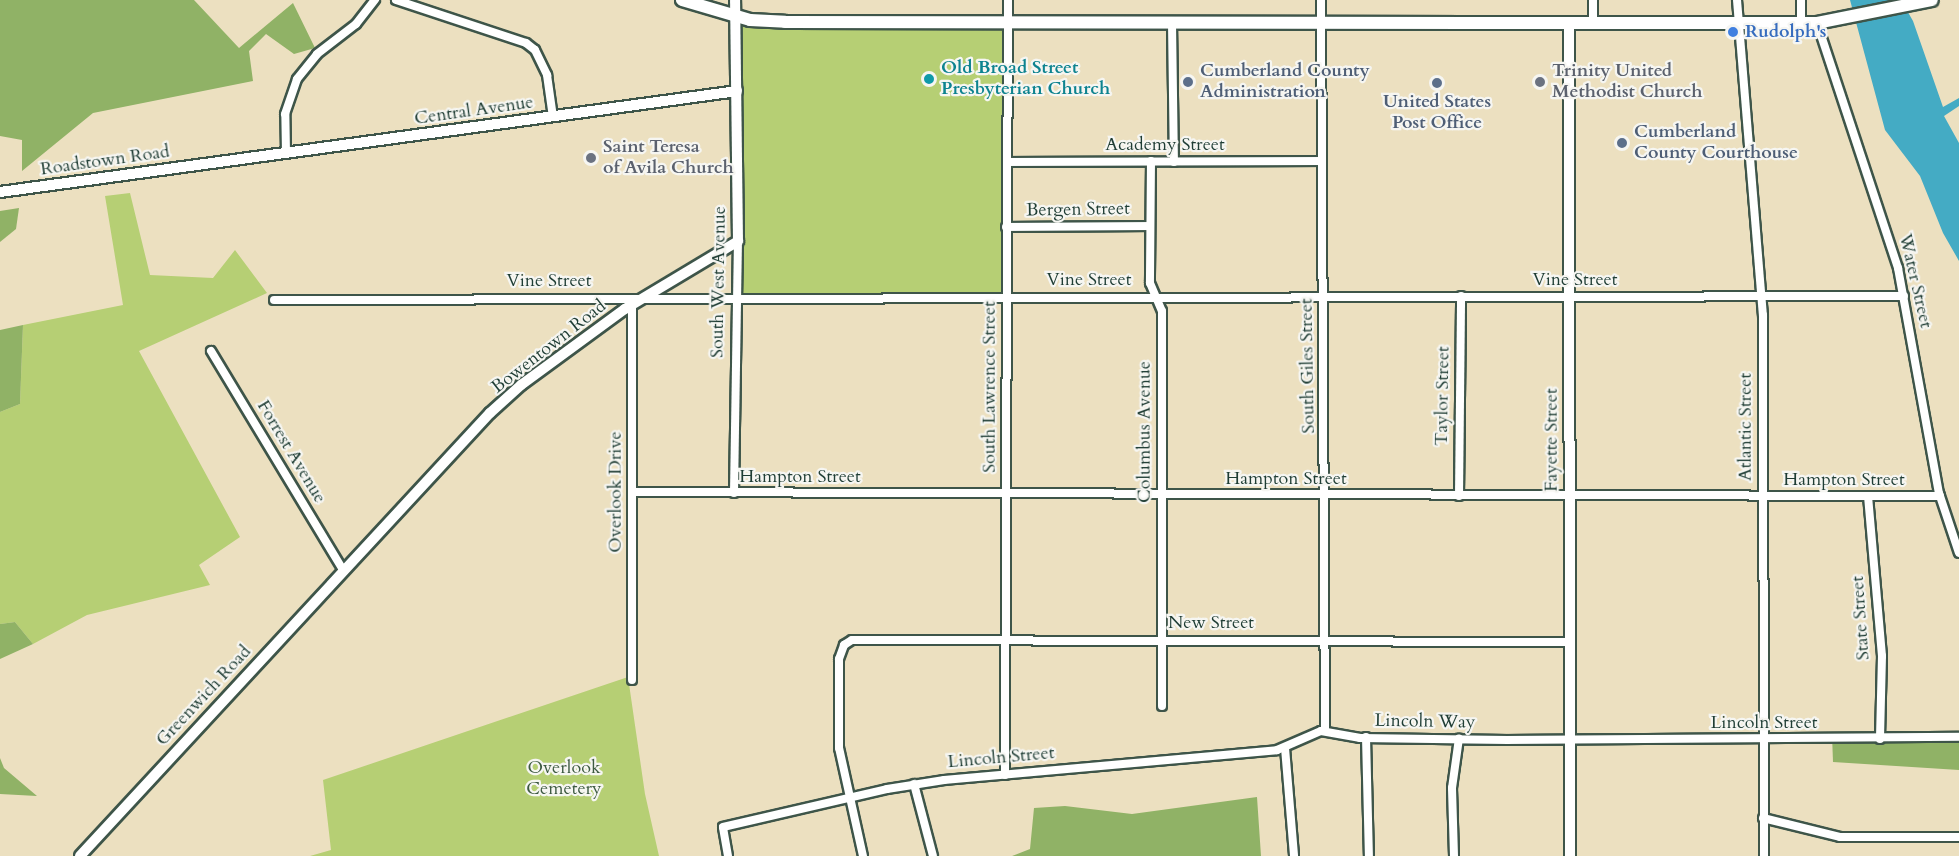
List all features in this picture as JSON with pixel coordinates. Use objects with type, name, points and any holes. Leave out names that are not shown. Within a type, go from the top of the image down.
[{"type":"highway","points":[[682,0],[738,17],[786,22],[1172,23],[1801,23],[1846,18],[1932,0]]},
{"type":"main road","name":"South West Avenue","points":[[735,0],[738,17],[738,241]]},
{"type":"main road","name":"Fayette Street","points":[[1569,23],[1570,856]]},
{"type":"main road","name":"Central Avenue","points":[[215,163],[737,91]]},
{"type":"main road","name":"Roadstown Road","points":[[0,192],[215,163]]},
{"type":"main road","name":"Bowentown Road","points":[[353,559],[521,385],[632,304],[738,241]]},
{"type":"main road","name":"Greenwich Road","points":[[80,856],[353,559]]},
{"type":"street","points":[[286,153],[285,114],[297,79],[317,54],[356,24],[375,0]]},
{"type":"street","points":[[396,0],[526,43],[535,50],[547,75],[553,117]]},
{"type":"street","name":"South Lawrence Street","points":[[1005,775],[1008,0]]},
{"type":"street","name":"South Giles Street","points":[[1321,0],[1326,496],[1325,731]]},
{"type":"street","points":[[1593,0],[1593,23]]},
{"type":"street","name":"Atlantic Street","points":[[1737,0],[1761,298],[1764,856]]},
{"type":"street","points":[[1801,0],[1801,23]]},
{"type":"street","name":"Water Street","points":[[1817,22],[1898,268],[1940,496],[1959,553]]},
{"type":"street","points":[[1172,23],[1174,162]]},
{"type":"street","name":"Columbus Avenue","points":[[1151,161],[1150,283],[1162,311],[1162,705]]},
{"type":"street","name":"Academy Street","points":[[1007,162],[1323,161]]},
{"type":"street","name":"Bergen Street","points":[[1006,228],[1150,226]]},
{"type":"street","name":"South West Avenue","points":[[734,493],[738,241]]},
{"type":"street","name":"Vine Street","points":[[274,300],[736,296],[1904,297]]},
{"type":"street","name":"Taylor Street","points":[[1459,496],[1461,296]]},
{"type":"street","name":"Overlook Drive","points":[[632,304],[632,680]]},
{"type":"street","name":"Forrest Avenue","points":[[211,351],[343,570]]},
{"type":"street","name":"Hampton Street","points":[[633,492],[1326,496],[1940,496]]},
{"type":"street","name":"State Street","points":[[1868,496],[1882,656],[1880,739]]},
{"type":"street","name":"New Street","points":[[851,798],[839,748],[838,719],[839,659],[844,645],[852,640],[1569,642]]},
{"type":"street","name":"Lincoln Way","points":[[1286,748],[1303,736],[1325,731],[1366,737],[1570,740]]},
{"type":"street","points":[[1366,737],[1369,856]]},
{"type":"street","name":"Lincoln Street","points":[[1570,740],[1959,737]]},
{"type":"street","points":[[1454,856],[1452,788],[1459,738]]},
{"type":"street","points":[[1286,748],[1294,856]]},
{"type":"street","name":"Lincoln Street","points":[[728,856],[723,827],[914,784],[1286,748]]},
{"type":"street","points":[[914,784],[933,856]]},
{"type":"street","points":[[851,798],[863,856]]},
{"type":"street","points":[[1763,819],[1840,837],[1959,837]]},
{"type":"green space","points":[[0,0],[194,0],[239,48],[293,3],[315,48],[294,54],[266,34],[249,51],[253,81],[93,113],[22,171],[22,140],[0,136]]},
{"type":"green space","points":[[738,17],[1008,23],[1006,297],[736,296]]},
{"type":"green space","points":[[130,193],[150,275],[213,278],[235,250],[267,293],[139,351],[240,537],[199,565],[210,585],[87,615],[33,644],[15,622],[0,624],[0,412],[20,404],[23,325],[123,305],[105,196]]},
{"type":"green space","points":[[19,208],[16,229],[0,242],[0,211]]},
{"type":"green space","points":[[23,325],[20,404],[0,412],[0,330]]},
{"type":"green space","points":[[15,622],[33,644],[0,659],[0,624]]},
{"type":"green space","name":"Overlook Cemetery","points":[[628,677],[645,794],[659,856],[310,856],[331,850],[323,780]]},
{"type":"green space","points":[[1832,735],[1959,736],[1959,770],[1833,762]]},
{"type":"green space","points":[[0,758],[4,768],[37,796],[0,794]]},
{"type":"green space","points":[[1257,797],[1261,856],[1012,856],[1030,849],[1034,808],[1065,806],[1132,814]]},
{"type":"water","points":[[1850,0],[1901,0],[1913,21],[1943,107],[1959,98],[1959,106],[1944,116],[1959,143],[1959,261],[1943,233],[1920,176],[1885,130]]},
{"type":"place","name":"Rudolph's","points":[[1733,32]]},
{"type":"place","name":"Old Broad Street Presbyterian Church","points":[[929,79]]},
{"type":"place","name":"Cumberland County Administration","points":[[1188,82]]},
{"type":"place","name":"Trinity United Methodist Church","points":[[1540,82]]},
{"type":"place","name":"United States Post Office","points":[[1437,83]]},
{"type":"place","name":"Cumberland County Courthouse","points":[[1622,143]]},
{"type":"place","name":"Saint Teresa of Avila Church","points":[[591,158]]}]
